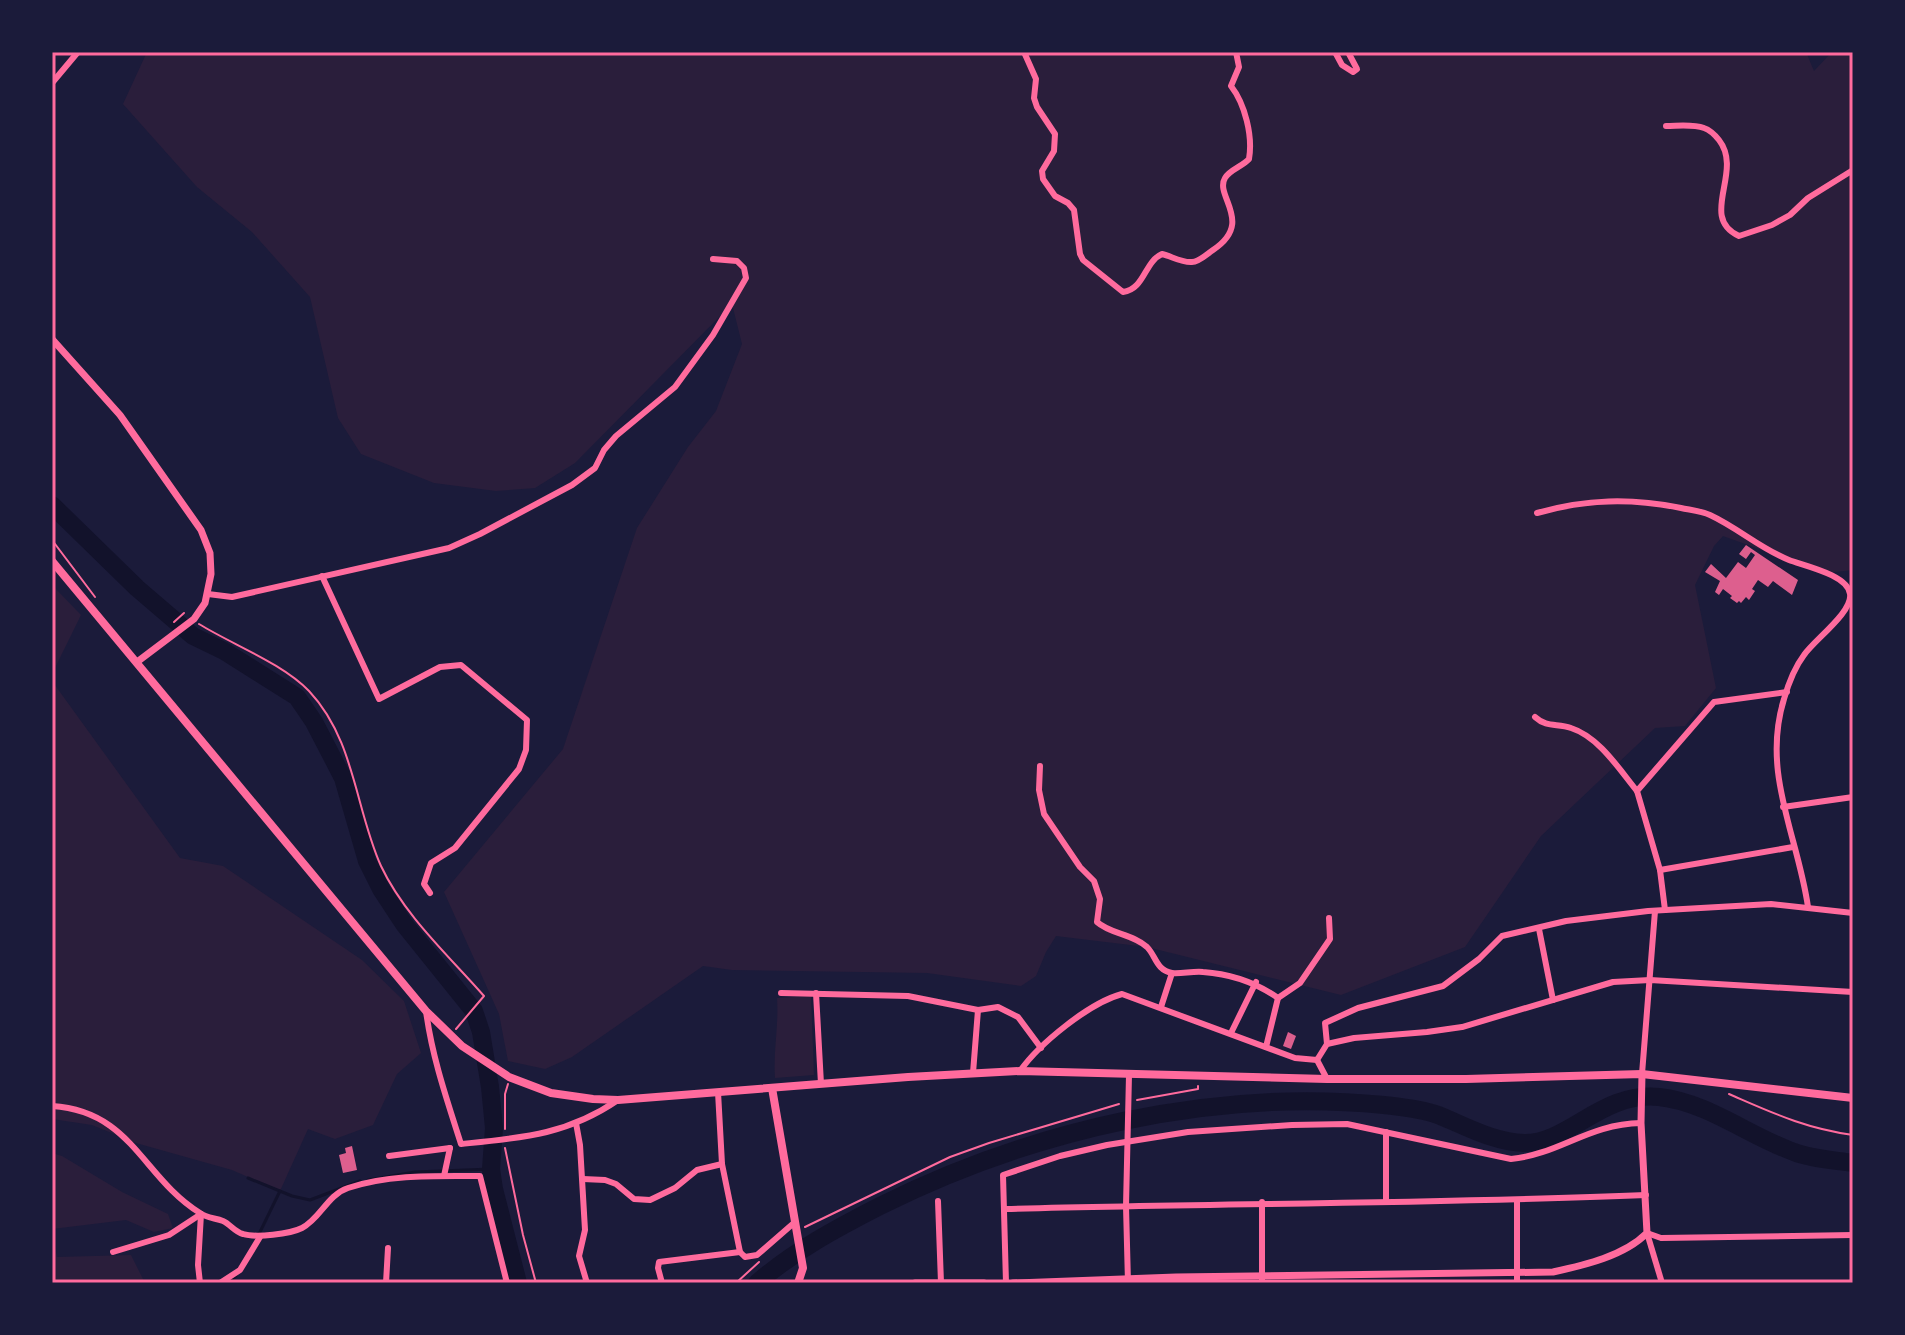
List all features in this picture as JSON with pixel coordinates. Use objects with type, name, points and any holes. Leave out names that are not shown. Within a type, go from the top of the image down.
[{"type":"main road","points":[[52,561],[426,1011],[472,1054],[505,1075],[551,1093],[618,1100],[1020,1071],[1327,1079],[1642,1074],[1853,1098]]},
{"type":"main road","points":[[772,1088],[798,1229],[803,1268],[798,1283]]},
{"type":"street","points":[[52,83],[78,52]]},
{"type":"street","points":[[1024,52],[1036,79],[1034,98],[1037,107],[1055,134],[1054,151],[1042,171],[1043,179],[1055,196],[1074,210],[1083,260],[1123,292],[1137,286],[1155,257],[1162,254],[1190,263],[1197,261],[1223,243],[1230,233],[1231,211],[1223,182],[1225,176],[1249,159],[1251,148],[1241,99],[1231,86],[1239,67],[1236,52]]},
{"type":"street","points":[[1335,52],[1342,65],[1353,72],[1357,69],[1348,52]]},
{"type":"street","points":[[1666,126],[1704,128],[1715,134],[1725,147],[1727,180],[1720,210],[1722,224],[1739,236],[1790,215],[1808,198],[1853,170]]},
{"type":"street","points":[[208,594],[232,597],[449,548],[572,485],[595,468],[616,436],[675,387],[713,335],[746,278],[744,268],[737,261],[713,259]]},
{"type":"street","points":[[52,339],[120,415],[201,530],[210,553],[208,594],[194,619],[137,662]]},
{"type":"street","points":[[1537,513],[1570,503],[1645,501],[1709,514],[1766,549],[1847,585],[1852,597],[1849,606],[1801,659],[1787,692],[1778,735],[1776,761],[1783,807],[1808,907]]},
{"type":"street","points":[[322,576],[379,699],[440,667],[461,665],[527,720],[526,750],[519,769],[455,848],[431,863],[424,884],[430,893]]},
{"type":"street","points":[[1637,791],[1714,702],[1787,692]]},
{"type":"street","points":[[1535,717],[1544,725],[1571,727],[1587,737],[1608,754],[1637,791],[1660,870],[1665,910]]},
{"type":"street","points":[[1040,766],[1039,790],[1044,814],[1080,867],[1094,881],[1100,899],[1097,922],[1101,926],[1124,933],[1147,947],[1160,968],[1172,973],[1204,972],[1256,982],[1278,998]]},
{"type":"street","points":[[1783,807],[1853,797]]},
{"type":"street","points":[[1660,870],[1793,847]]},
{"type":"street","points":[[1317,1060],[1327,1044],[1325,1023],[1358,1008],[1443,986],[1479,959],[1502,936],[1566,921],[1665,910],[1771,904],[1853,913]]},
{"type":"street","points":[[1655,911],[1641,1085],[1641,1123],[1647,1233],[1663,1283]]},
{"type":"street","points":[[1266,1047],[1278,998],[1300,983],[1330,939],[1329,918]]},
{"type":"street","points":[[1539,929],[1553,1000]]},
{"type":"street","points":[[1161,1007],[1172,973]]},
{"type":"street","points":[[1327,1044],[1354,1038],[1462,1027],[1613,982],[1650,980],[1853,992]]},
{"type":"street","points":[[1231,1033],[1256,982]]},
{"type":"street","points":[[781,993],[908,996],[978,1010],[998,1007],[1012,1012],[1041,1048]]},
{"type":"street","points":[[816,993],[821,1084]]},
{"type":"street","points":[[1020,1071],[1041,1048],[1107,998],[1122,994],[1295,1058],[1317,1060]]},
{"type":"street","points":[[973,1073],[978,1010]]},
{"type":"street","points":[[426,1011],[439,1074],[461,1144]]},
{"type":"street","points":[[1317,1060],[1327,1079]]},
{"type":"street","points":[[1128,1281],[1126,1143],[1129,1075]]},
{"type":"street","points":[[718,1092],[722,1164],[740,1252],[745,1257],[757,1255],[798,1229]]},
{"type":"street","points":[[389,1156],[546,1134],[576,1123],[618,1100]]},
{"type":"street","points":[[52,1106],[82,1111],[116,1129],[131,1141],[159,1177],[201,1214],[222,1221],[241,1233],[260,1237],[303,1228],[328,1200],[349,1187],[418,1176],[480,1176],[507,1283]]},
{"type":"street","points":[[576,1123],[585,1230],[579,1256],[587,1283]]},
{"type":"street","points":[[1006,1283],[1003,1175],[1060,1156],[1188,1132],[1347,1124],[1511,1159],[1533,1157],[1587,1132],[1641,1123]]},
{"type":"street","points":[[1386,1132],[1386,1200]]},
{"type":"street","points":[[444,1176],[450,1148]]},
{"type":"street","points":[[583,1179],[616,1184],[641,1201],[664,1195],[697,1170],[722,1164]]},
{"type":"street","points":[[1005,1209],[1386,1200],[1517,1201],[1646,1195]]},
{"type":"street","points":[[938,1201],[941,1283]]},
{"type":"street","points":[[1517,1201],[1517,1283]]},
{"type":"street","points":[[1262,1202],[1262,1280]]},
{"type":"street","points":[[113,1252],[169,1235],[201,1214]]},
{"type":"street","points":[[200,1283],[201,1214]]},
{"type":"street","points":[[1647,1233],[1661,1238],[1853,1235]]},
{"type":"street","points":[[1013,1283],[1553,1272],[1579,1266],[1639,1242],[1647,1233]]},
{"type":"street","points":[[220,1283],[240,1270],[260,1237]]},
{"type":"street","points":[[386,1283],[388,1248]]},
{"type":"street","points":[[662,1283],[659,1262],[740,1252]]},
{"type":"street","points":[[915,1283],[984,1283]]},
{"type":"path","points":[[52,540],[98,600]]},
{"type":"path","points":[[194,619],[298,681],[319,703],[347,754],[382,867],[415,916],[484,996],[456,1028]]},
{"type":"path","points":[[505,1075],[507,1164],[536,1283]]},
{"type":"path","points":[[798,1229],[950,1157],[1128,1101],[1198,1089],[1200,1078]]},
{"type":"path","points":[[1725,1084],[1720,1090],[1793,1122],[1818,1130],[1853,1135]]},
{"type":"path","points":[[736,1283],[759,1263]]},
{"type":"shaded area","points":[[147,52],[1806,52],[1814,71],[1832,52],[1853,52],[1853,570],[1826,573],[1723,536],[1714,546],[1695,585],[1716,688],[1685,726],[1655,728],[1541,836],[1465,947],[1341,995],[1147,947],[1056,936],[1036,976],[1021,986],[927,973],[732,970],[703,966],[572,1057],[545,1069],[508,1061],[499,1014],[444,892],[563,749],[637,528],[688,447],[716,411],[742,344],[732,304],[575,463],[535,488],[496,491],[434,483],[361,454],[338,418],[310,297],[252,232],[197,187],[123,104]]},
{"type":"shaded area","points":[[52,585],[81,615],[52,674]]},
{"type":"shaded area","points":[[52,681],[180,858],[223,866],[362,960],[404,1001],[421,1053],[397,1074],[373,1125],[335,1139],[308,1129],[280,1191],[232,1170],[136,1143],[92,1125],[52,1119]]},
{"type":"shaded area","points":[[811,996],[814,1075],[775,1078],[777,998]]},
{"type":"shaded area","points":[[52,1153],[168,1214],[173,1228],[154,1232],[126,1220],[52,1229]]},
{"type":"shaded area","points":[[52,1233],[57,1257],[131,1255],[145,1283],[52,1283]]},
{"type":"building","points":[[1746,545],[1798,580],[1792,595],[1773,581],[1768,587],[1758,580],[1749,600],[1746,597],[1741,603],[1730,598],[1732,596],[1723,589],[1719,595],[1715,592],[1720,581],[1705,572],[1711,564],[1726,578],[1738,562],[1746,568],[1755,555],[1751,552],[1746,559],[1739,554]]},
{"type":"building","points":[[1288,1032],[1296,1036],[1291,1049],[1283,1046]]},
{"type":"building","points":[[352,1146],[357,1170],[343,1173],[339,1155]]},
{"type":"waterway","points":[[52,505],[137,588],[193,636],[224,651],[297,697],[314,722],[343,778],[367,861],[381,889],[404,924],[474,1011],[481,1032],[490,1087],[494,1189],[518,1283]]},
{"type":"waterway","points":[[757,1283],[801,1250],[832,1232],[938,1179],[1061,1136],[1190,1109],[1320,1101],[1384,1105],[1432,1113],[1491,1137],[1524,1143],[1556,1135],[1620,1102],[1639,1097],[1659,1097],[1694,1105],[1801,1154],[1853,1163]]},
{"type":"waterway","points":[[368,1180],[415,1172],[491,1169]]},
{"type":"waterway","points":[[248,1178],[310,1200],[360,1181]]},
{"type":"waterway","points":[[259,1234],[280,1191]]},
{"type":"waterway","points":[[227,1283],[236,1276]]}]
